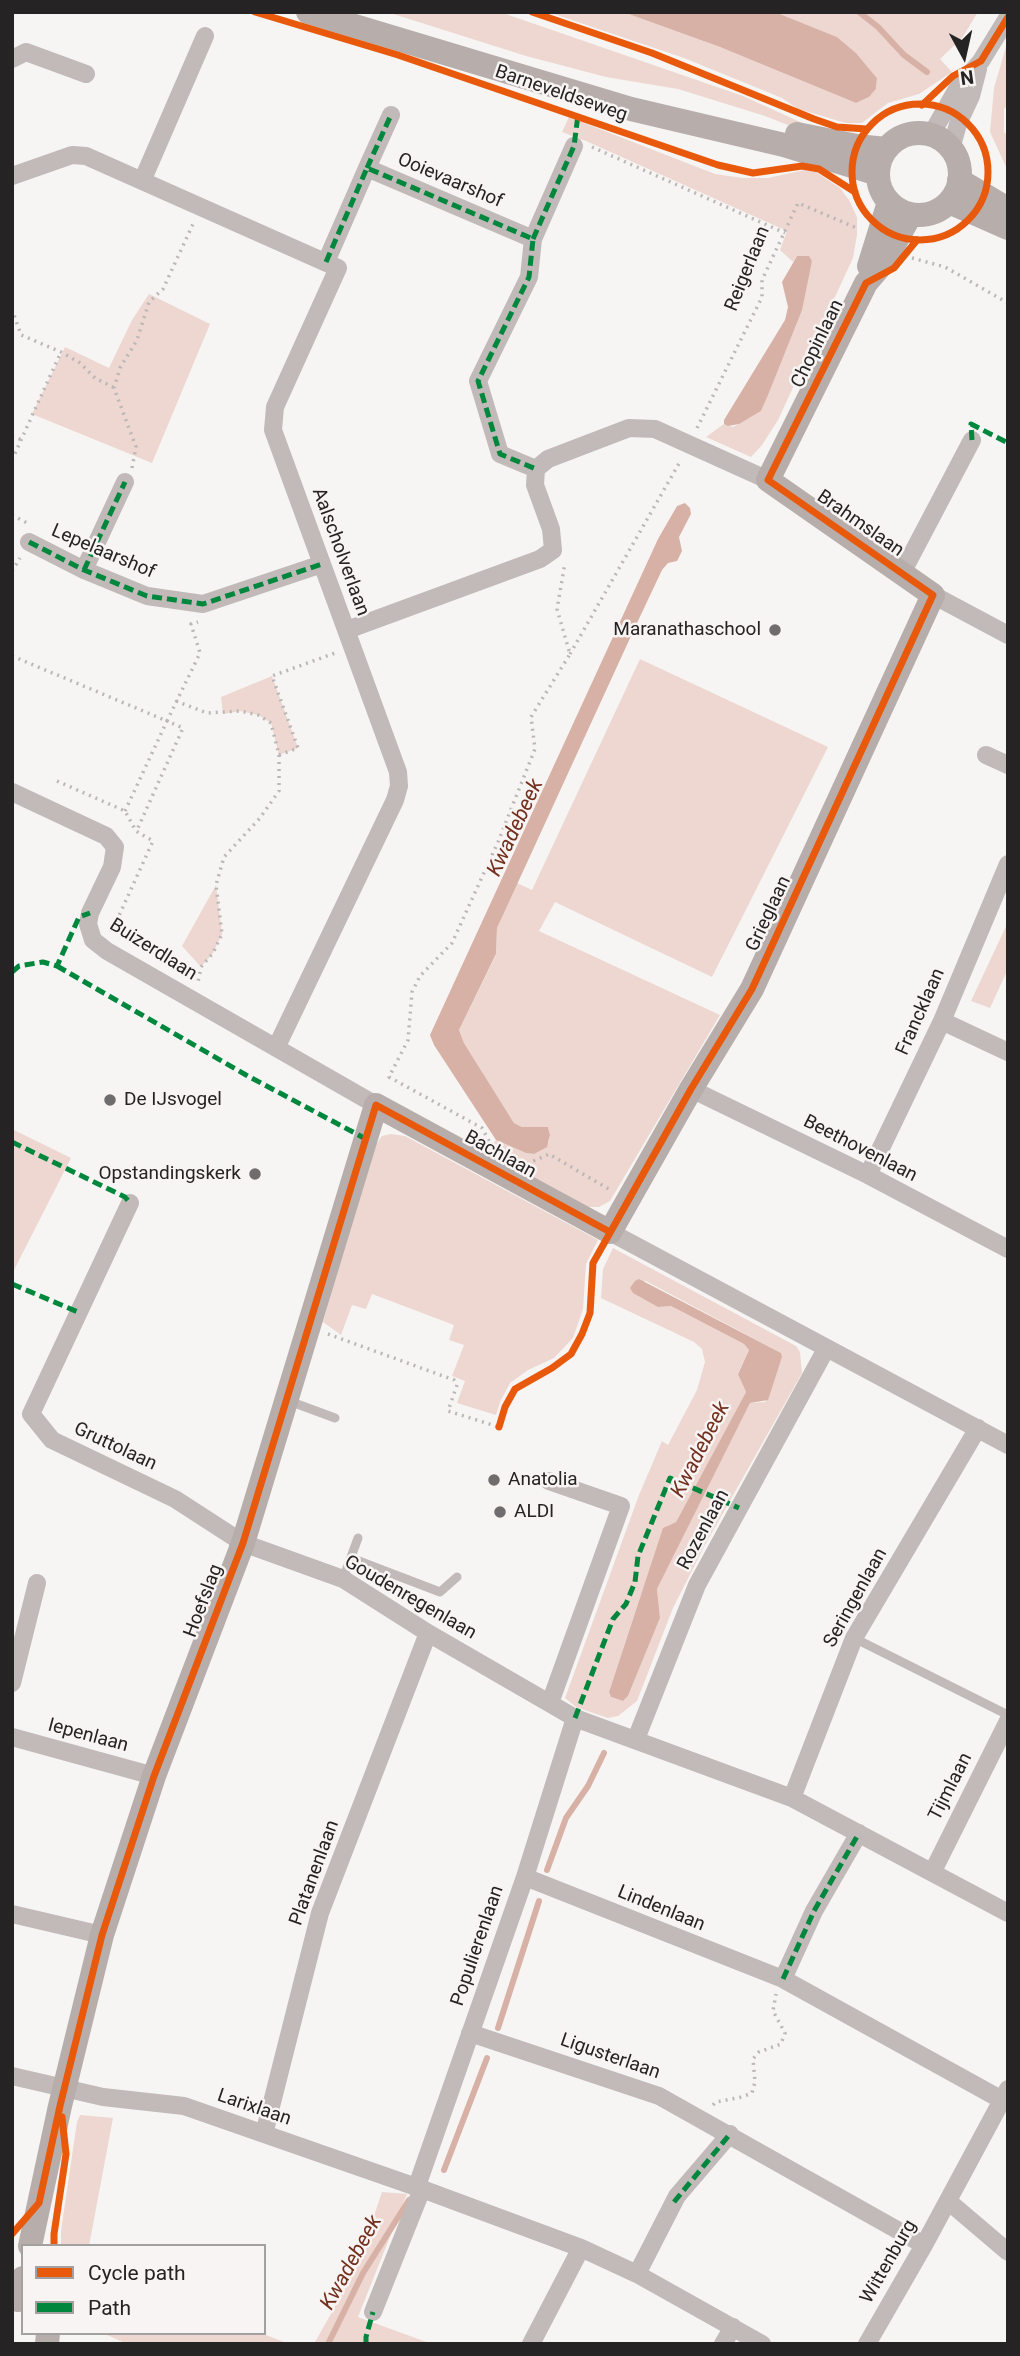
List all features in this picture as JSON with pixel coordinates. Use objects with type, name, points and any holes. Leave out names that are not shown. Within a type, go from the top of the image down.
[{"type":"street","name":"Barneveldseweg","points":[[308,12],[631,109],[784,145],[878,174]]},
{"type":"street","name":"Barneveldseweg","points":[[354,12],[532,68],[646,99],[811,137],[886,149]]},
{"type":"street","points":[[941,142],[958,124],[971,96],[981,61],[1008,18]]},
{"type":"street","points":[[143,179],[205,36]]},
{"type":"street","points":[[12,59],[26,52],[86,74]]},
{"type":"street","name":"Ooievaarshof","points":[[326,262],[391,115]]},
{"type":"street","points":[[919,133],[941,142],[960,169],[954,191],[932,213],[900,208],[881,189],[878,174],[886,149],[906,135],[919,133]]},
{"type":"street","points":[[536,469],[500,454],[478,381],[529,277],[533,239],[574,146]]},
{"type":"street","points":[[12,176],[72,155],[86,156],[326,262]]},
{"type":"street","name":"Ooievaarshof","points":[[367,168],[533,239]]},
{"type":"street","points":[[954,191],[1008,209]]},
{"type":"street","points":[[954,191],[1008,228]]},
{"type":"street","name":"Chopinlaan","points":[[768,480],[866,283],[884,262],[888,233],[900,208]]},
{"type":"street","name":"Aalscholverlaan","points":[[276,1048],[389,813],[399,786],[398,772],[273,430],[275,407],[338,268],[326,262]]},
{"type":"street","points":[[350,638],[540,559],[552,550],[551,529],[535,485],[536,469],[548,459],[629,428],[654,429],[768,480]]},
{"type":"street","name":"Brahmslaan","points":[[902,573],[972,440]]},
{"type":"street","name":"Brahmslaan","points":[[768,480],[933,595],[1008,635]]},
{"type":"street","name":"Lepelaarshof","points":[[84,570],[125,482]]},
{"type":"street","name":"Lepelaarshof","points":[[29,542],[84,570],[147,596],[203,604],[322,564]]},
{"type":"street","name":"Grieglaan","points":[[610,1232],[691,1089],[752,989],[933,595]]},
{"type":"street","points":[[986,755],[1008,765]]},
{"type":"street","name":"Buizerdlaan","points":[[12,792],[106,836],[115,847],[112,867],[90,913],[88,924],[93,940],[107,951],[376,1105]]},
{"type":"street","name":"Francklaan","points":[[868,1175],[942,1021],[1008,864]]},
{"type":"street","points":[[942,1021],[1008,1052]]},
{"type":"street","name":"Beethovenlaan","points":[[691,1089],[868,1175],[1008,1249]]},
{"type":"street","name":"Bachlaan","points":[[376,1105],[1008,1446]]},
{"type":"street","name":"Hoefslag","points":[[30,2244],[60,2106],[102,1935],[154,1776],[243,1543],[376,1105]]},
{"type":"street","points":[[12,1410],[31,1414],[130,1203]]},
{"type":"street","name":"Rozenlaan","points":[[636,1739],[697,1585],[826,1349]]},
{"type":"street","name":"Gruttolaan","points":[[31,1414],[52,1440],[176,1499],[243,1543]]},
{"type":"street","name":"Seringenlaan","points":[[792,1798],[853,1638],[978,1428]]},
{"type":"street","points":[[549,1480],[621,1506],[550,1703]]},
{"type":"street","name":"Goudenregenlaan","points":[[243,1543],[343,1579],[428,1633],[575,1718],[792,1798],[1008,1913]]},
{"type":"street","points":[[12,1683],[37,1583]]},
{"type":"street","name":"Platanenlaan","points":[[264,2134],[320,1913],[428,1633]]},
{"type":"street","name":"Populierenlaan","points":[[419,2188],[525,1877],[575,1718]]},
{"type":"street","name":"Tijmlaan","points":[[933,1871],[1008,1721]]},
{"type":"street","name":"Iepenlaan","points":[[12,1737],[154,1776]]},
{"type":"street","points":[[783,1979],[816,1907],[859,1833]]},
{"type":"street","name":"Lindenlaan","points":[[525,1877],[783,1979],[1005,2094]]},
{"type":"street","points":[[12,1914],[102,1935]]},
{"type":"street","name":"Ligusterlaan","points":[[470,2033],[659,2095],[924,2245]]},
{"type":"street","name":"Larixlaan","points":[[12,2076],[103,2097],[184,2106],[419,2188],[581,2248],[637,2274],[762,2344]]},
{"type":"street","name":"Wittenburg","points":[[867,2344],[1005,2094]]},
{"type":"street","points":[[637,2274],[674,2202],[730,2134]]},
{"type":"street","points":[[373,2312],[419,2188]]},
{"type":"street","points":[[947,2201],[1008,2252]]},
{"type":"street","points":[[531,2344],[581,2248]]},
{"type":"street","points":[[723,2344],[733,2327]]},
{"type":"lane","points":[[287,1401],[335,1418]]},
{"type":"lane","points":[[343,1579],[358,1538]]},
{"type":"lane","points":[[351,1558],[440,1592],[457,1577]]},
{"type":"lane","points":[[853,1638],[1008,1715]]},
{"type":"path","points":[[574,146],[583,144],[785,233]]},
{"type":"path","points":[[125,482],[135,463],[136,447],[114,388],[120,368],[137,340],[149,302],[163,289],[201,207]]},
{"type":"path","points":[[860,241],[888,233]]},
{"type":"path","points":[[12,309],[22,335],[61,352],[80,363],[95,378],[114,388]]},
{"type":"path","points":[[12,460],[61,352]]},
{"type":"path","points":[[12,436],[22,440]]},
{"type":"path","points":[[552,550],[566,560],[557,609],[570,654]]},
{"type":"path","points":[[125,811],[200,653],[191,624]]},
{"type":"path","points":[[279,755],[298,748],[272,676],[350,638]]},
{"type":"path","points":[[12,656],[183,729],[136,831]]},
{"type":"path","points":[[176,701],[207,713],[240,711],[258,715],[271,723],[279,755],[279,791],[260,818],[224,857],[216,885],[222,934],[213,953],[201,967],[197,987]]},
{"type":"path","points":[[57,781],[125,811],[136,831],[153,842],[111,937]]},
{"type":"path","points":[[527,1164],[549,1154],[628,1200]]},
{"type":"path","points":[[309,1327],[454,1381],[457,1385],[448,1412],[499,1427],[502,1417]]},
{"type":"path","points":[[704,2119],[706,2110],[716,2102],[752,2093],[755,2082],[752,2059],[760,2052],[781,2043],[785,2033],[773,2011],[774,1998],[783,1979]]},
{"type":"shaded area","points":[[387,12],[500,12],[743,96],[840,140],[798,129],[678,89],[606,77],[526,56]]},
{"type":"shaded area","points":[[548,12],[623,12],[720,47],[856,103],[869,97],[876,89],[877,78],[856,53],[837,37],[775,12],[978,12],[962,38],[940,59],[952,72],[919,94],[888,103],[862,123],[846,123],[798,109],[782,98],[684,58]]},
{"type":"shaded area","points":[[623,12],[775,12],[837,37],[856,53],[877,78],[876,89],[869,97],[856,103],[720,47]]},
{"type":"shaded area","points":[[1008,40],[1008,105],[1004,109],[1004,132],[1008,136],[1008,171],[990,132],[994,88]]},
{"type":"shaded area","points":[[569,117],[715,174],[768,178],[804,170],[816,172],[840,188],[849,200],[857,217],[853,258],[778,420],[751,457],[706,437],[724,424],[733,427],[761,411],[812,261],[809,257],[797,256],[793,262],[780,250],[787,231],[562,132]]},
{"type":"shaded area","points":[[797,256],[809,256],[812,261],[802,310],[768,395],[761,411],[739,424],[728,426],[724,424],[724,420],[785,320],[788,307],[782,282]]},
{"type":"shaded area","points":[[149,294],[210,324],[152,463],[32,414],[65,347],[109,368],[132,320]]},
{"type":"shaded area","points":[[685,503],[691,514],[679,537],[682,551],[677,561],[668,563],[662,570],[637,623],[497,928],[496,954],[459,1030],[464,1043],[514,1123],[522,1127],[548,1127],[550,1135],[547,1147],[534,1154],[526,1153],[496,1140],[430,1035],[658,539],[677,506]]},
{"type":"shaded area","points":[[640,659],[828,747],[712,977],[555,902],[539,931],[720,1015],[610,1201],[599,1207],[588,1207],[484,1154],[496,1140],[534,1154],[549,1142],[550,1134],[548,1127],[522,1127],[514,1123],[464,1043],[459,1030],[496,955],[497,928],[517,883],[532,890]]},
{"type":"shaded area","points":[[272,676],[298,748],[279,755],[271,723],[258,715],[240,711],[223,714],[221,697]]},
{"type":"shaded area","points":[[216,885],[222,934],[213,953],[201,967],[182,946]]},
{"type":"shaded area","points":[[1008,922],[1008,969],[990,1008],[971,1001]]},
{"type":"shaded area","points":[[12,1129],[71,1158],[12,1274]]},
{"type":"shaded area","points":[[382,1136],[405,1136],[598,1240],[586,1264],[583,1309],[573,1338],[554,1358],[528,1370],[510,1383],[496,1415],[457,1403],[465,1381],[452,1376],[464,1345],[449,1340],[454,1325],[372,1294],[366,1309],[352,1305],[341,1335],[323,1322],[372,1150]]},
{"type":"shaded area","points":[[613,1248],[796,1346],[800,1352],[802,1373],[705,1545],[673,1608],[637,1701],[618,1716],[608,1718],[576,1707],[565,1698],[639,1495],[662,1441],[668,1445],[697,1390],[705,1362],[702,1349],[694,1342],[601,1298],[603,1269]],"holes":[[[644,1280],[781,1353],[782,1357],[765,1402],[750,1403],[657,1589],[660,1618],[628,1696],[623,1701],[611,1697],[609,1692],[667,1526],[676,1522],[746,1392],[738,1373],[749,1350],[744,1344],[671,1306],[658,1307]]]},
{"type":"shaded area","points":[[639,1279],[781,1353],[782,1357],[768,1400],[750,1403],[657,1589],[660,1618],[628,1696],[623,1701],[611,1697],[609,1692],[663,1528],[676,1522],[746,1392],[738,1374],[749,1350],[744,1344],[671,1306],[658,1307],[633,1293],[630,1288]]},
{"type":"shaded area","points":[[80,2115],[113,2118],[89,2244],[61,2244],[61,2231]]},
{"type":"shaded area","points":[[382,2192],[407,2194],[358,2317],[432,2344],[314,2344],[356,2269]]},
{"type":"shaded area","points":[[107,2335],[266,2335],[289,2344],[127,2344]]},
{"type":"waterway","points":[[859,12],[878,27],[904,55],[927,72]]},
{"type":"waterway","name":"Kwadebeek","points":[[547,1870],[566,1818],[588,1786],[604,1753]]},
{"type":"waterway","name":"Kwadebeek","points":[[498,2028],[539,1901]]},
{"type":"waterway","name":"Kwadebeek","points":[[444,2170],[487,2058]]},
{"type":"waterway","name":"Kwadebeek","points":[[328,2344],[363,2273],[409,2200]]},
{"type":"marked path","points":[[367,168],[391,115]]},
{"type":"marked path","points":[[533,239],[574,146],[578,115]]},
{"type":"marked path","points":[[326,262],[367,168],[533,239],[529,277],[478,381],[500,454],[536,469]]},
{"type":"marked path","points":[[972,440],[971,424],[1008,443]]},
{"type":"marked path","points":[[84,570],[125,482]]},
{"type":"marked path","points":[[29,542],[84,570],[147,596],[203,604],[322,564]]},
{"type":"marked path","points":[[12,972],[19,966],[43,962],[57,966],[79,917],[90,913]]},
{"type":"marked path","points":[[57,966],[246,1075],[366,1139]]},
{"type":"marked path","points":[[12,1142],[125,1197],[130,1203]]},
{"type":"marked path","points":[[12,1284],[78,1312]]},
{"type":"marked path","points":[[575,1718],[613,1619],[626,1604],[635,1582],[638,1556],[670,1478],[739,1508]]},
{"type":"marked path","points":[[783,1979],[814,1911],[859,1833]]},
{"type":"marked path","points":[[674,2202],[730,2134]]},
{"type":"marked path","points":[[366,2344],[373,2312]]},
{"type":"cycle path","points":[[255,12],[398,55],[718,165],[753,173],[802,166],[819,169],[855,192]]},
{"type":"cycle path","points":[[532,12],[652,53],[814,119],[837,127],[867,129]]},
{"type":"cycle path","points":[[922,105],[953,76],[981,61],[1008,17]]},
{"type":"cycle path","points":[[920,104],[946,109],[968,124],[983,146],[988,172],[983,198],[968,220],[946,235],[920,240],[894,235],[872,220],[857,198],[852,172],[857,146],[872,124],[894,109],[920,104]]},
{"type":"cycle path","points":[[499,1427],[505,1407],[515,1389],[571,1354],[582,1334],[590,1313],[593,1263],[691,1089],[752,989],[933,595],[768,480],[866,283],[894,268],[917,240]]},
{"type":"cycle path","points":[[12,2234],[39,2203],[102,1935],[154,1776],[243,1543],[376,1105],[610,1232]]},
{"type":"cycle path","points":[[54,2244],[66,2154],[62,2117]]},
{"type":"place","name":"Maranathaschool","points":[[775,630]]},
{"type":"place","name":"De IJsvogel","points":[[110,1100]]},
{"type":"place","name":"Opstandingskerk","points":[[255,1174]]},
{"type":"place","name":"Anatolia","points":[[494,1480]]},
{"type":"place","name":"ALDI","points":[[500,1512]]}]
